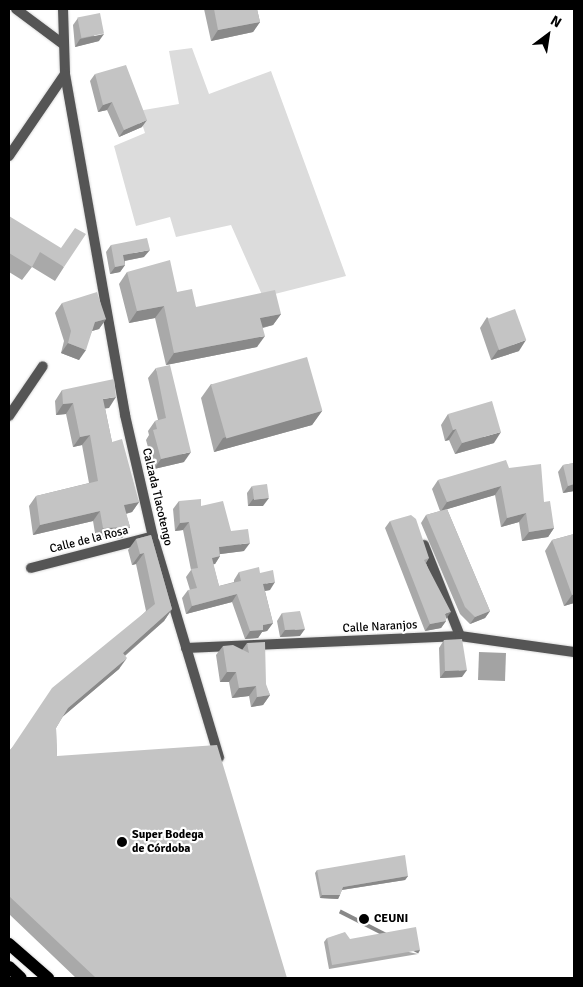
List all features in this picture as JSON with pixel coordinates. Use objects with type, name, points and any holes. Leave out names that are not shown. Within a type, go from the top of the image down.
[{"type":"main road","points":[[9,944],[48,978]]},
{"type":"main road","points":[[9,967],[21,978]]},
{"type":"street","points":[[16,9],[63,44]]},
{"type":"street","name":"Calzada Tlacotengo","points":[[63,9],[64,74],[125,415],[153,537],[223,772]]},
{"type":"street","points":[[9,156],[64,74]]},
{"type":"street","points":[[9,416],[43,366]]},
{"type":"street","name":"Calle de la Rosa","points":[[30,568],[153,537]]},
{"type":"street","points":[[420,537],[460,636]]},
{"type":"street","name":"Calle Naranjos","points":[[186,648],[460,636],[574,652]]},
{"type":"shaded area","points":[[192,48],[209,94],[271,71],[346,276],[263,297],[231,225],[176,237],[170,217],[136,226],[114,146],[145,133],[138,111],[179,104],[169,51]]},
{"type":"shaded area","points":[[479,652],[506,653],[505,681],[478,680]]},
{"type":"building","points":[[214,9],[257,9],[260,22],[218,30]]},
{"type":"building","points":[[100,13],[104,34],[81,38],[77,17]]},
{"type":"building","points":[[126,65],[147,120],[124,130],[112,102],[103,105],[95,74]]},
{"type":"building","points":[[9,216],[61,248],[75,228],[86,234],[64,267],[40,252],[32,267],[9,253]]},
{"type":"building","points":[[147,238],[150,250],[123,255],[125,265],[115,267],[111,245]]},
{"type":"building","points":[[170,260],[177,292],[192,289],[196,307],[275,290],[281,314],[260,318],[265,336],[174,353],[164,306],[137,311],[127,272]]},
{"type":"building","points":[[97,292],[106,319],[95,322],[86,350],[68,343],[71,331],[62,303]]},
{"type":"building","points":[[515,309],[526,340],[499,350],[488,319]]},
{"type":"building","points":[[307,357],[322,411],[226,438],[211,385]]},
{"type":"building","points":[[170,365],[191,452],[161,459],[153,430],[157,429],[155,421],[166,418],[156,368]]},
{"type":"building","points":[[114,379],[116,397],[103,399],[112,442],[122,439],[139,502],[124,505],[130,527],[103,528],[100,511],[40,525],[36,496],[98,481],[90,435],[80,437],[73,403],[63,404],[62,390]]},
{"type":"building","points":[[492,401],[501,432],[462,443],[456,429],[453,430],[448,414]]},
{"type":"building","points":[[506,460],[509,468],[541,464],[544,502],[550,501],[554,528],[529,532],[526,513],[507,518],[501,486],[447,502],[438,480]]},
{"type":"building","points":[[574,463],[574,484],[568,486],[563,465]]},
{"type":"building","points":[[267,484],[269,498],[254,500],[252,486]]},
{"type":"building","points":[[201,499],[201,506],[223,501],[231,531],[248,529],[250,543],[219,547],[220,556],[212,558],[219,586],[241,581],[239,572],[259,567],[260,573],[273,570],[275,582],[263,584],[273,623],[263,625],[263,630],[250,631],[237,594],[192,606],[188,590],[197,588],[191,569],[198,568],[189,522],[180,523],[179,501]]},
{"type":"building","points":[[447,509],[490,611],[475,617],[465,607],[426,515]]},
{"type":"building","points":[[411,515],[416,519],[429,558],[424,560],[451,612],[445,614],[446,621],[430,624],[390,521]]},
{"type":"building","points":[[574,534],[574,594],[572,595],[552,540]]},
{"type":"building","name":"Super Bodega de Córdoba","points":[[151,535],[172,609],[123,653],[127,658],[68,708],[56,728],[57,756],[217,745],[287,978],[96,978],[9,896],[9,752],[52,688],[155,604],[144,553],[140,554],[136,539]]},
{"type":"building","points":[[300,611],[305,629],[285,630],[282,613]]},
{"type":"building","points":[[462,639],[467,670],[445,671],[444,640]]},
{"type":"building","points":[[265,642],[266,684],[270,695],[257,697],[256,686],[239,688],[236,672],[227,672],[223,646],[233,645],[249,653],[247,643]]},
{"type":"building","points":[[405,855],[408,876],[343,887],[340,895],[322,895],[317,870]]},
{"type":"building","points":[[416,927],[420,950],[332,965],[327,938],[345,932],[350,939]]},
{"type":"place","name":"Super Bodega de Córdoba","points":[[122,842]]},
{"type":"place","name":"CEUNI","points":[[364,919]]}]
